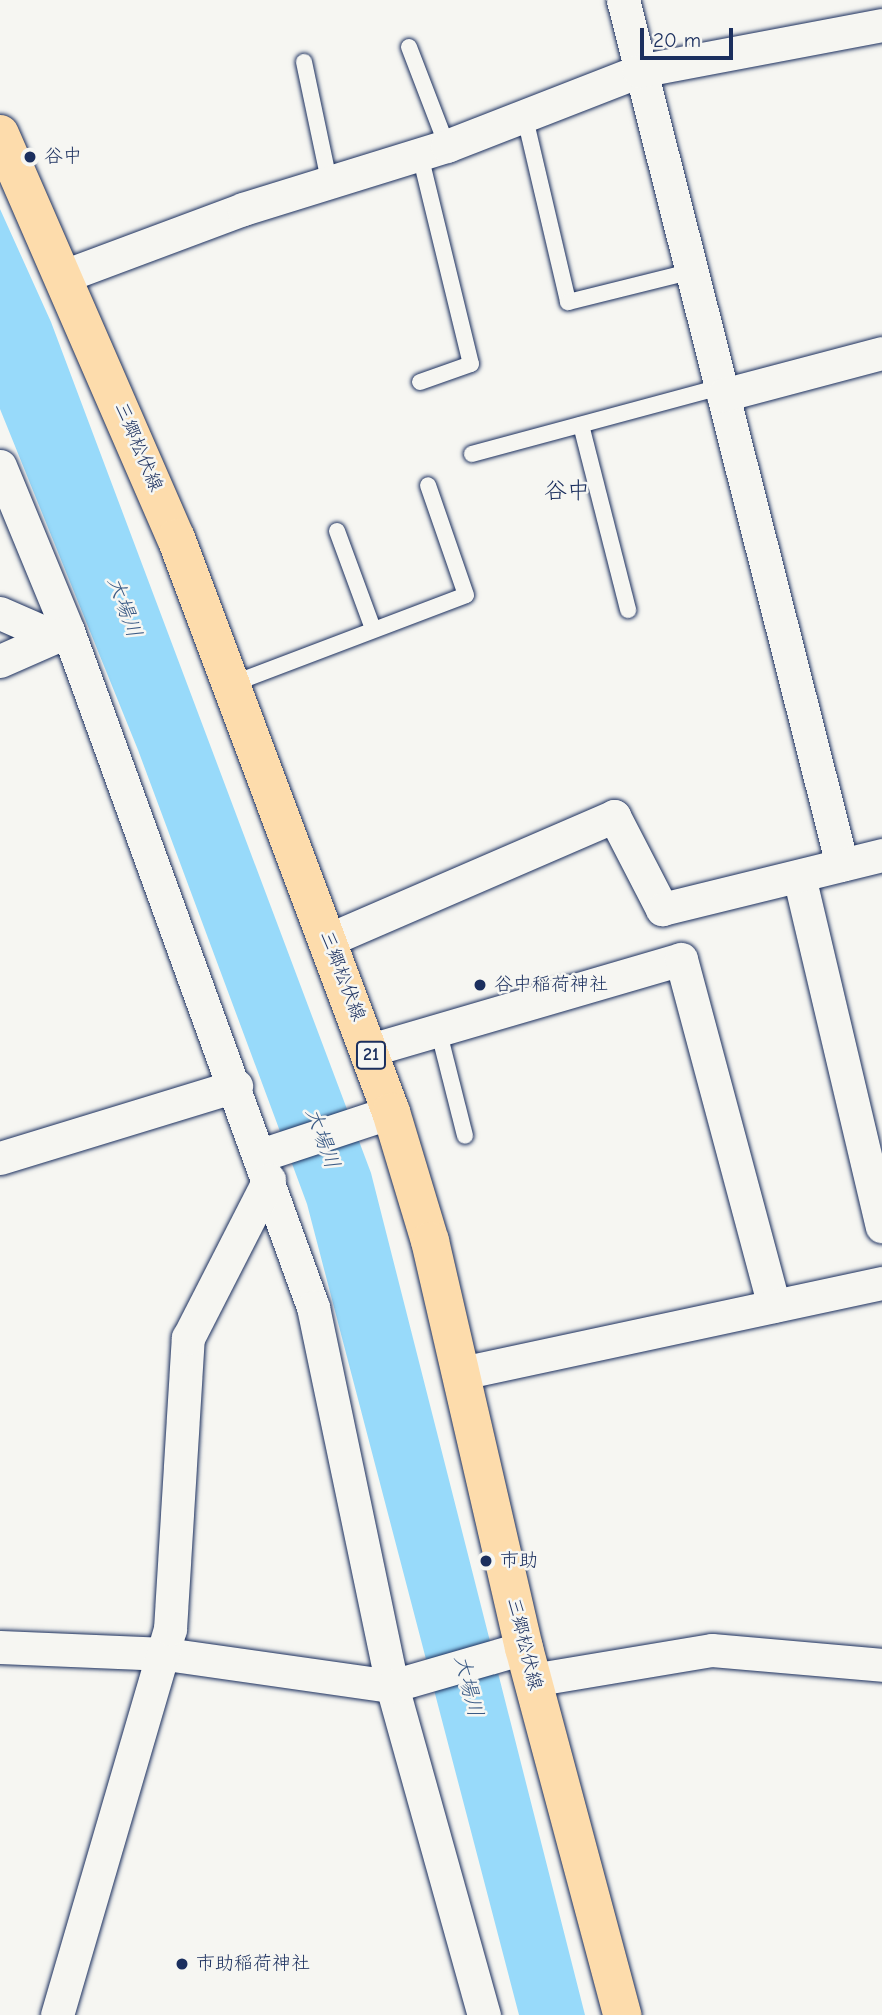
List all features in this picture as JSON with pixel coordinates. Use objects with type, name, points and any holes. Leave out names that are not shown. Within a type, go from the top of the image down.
[{"type":"main road","name":"三郷松伏線","points":[[0,134],[145,461],[370,1050],[379,1116],[463,1373],[519,1661],[622,2015]]},
{"type":"street","points":[[623,0],[689,272],[722,391],[842,865]]},
{"type":"street","points":[[64,276],[329,181],[433,150],[525,118],[639,71],[882,25]]},
{"type":"street","points":[[722,391],[882,353]]},
{"type":"street","points":[[0,466],[236,1086],[268,1162],[313,1307],[401,1684],[484,2015]]},
{"type":"street","points":[[0,613],[62,634]]},
{"type":"street","points":[[0,662],[62,634]]},
{"type":"street","points":[[328,940],[489,874],[614,816],[662,909],[882,855]]},
{"type":"street","points":[[799,876],[882,1226]]},
{"type":"street","points":[[370,1050],[681,959],[774,1306]]},
{"type":"street","points":[[0,1158],[236,1086]]},
{"type":"street","points":[[57,2015],[166,1654],[188,1338],[268,1162],[379,1116]]},
{"type":"street","points":[[463,1373],[882,1283]]},
{"type":"street","points":[[0,1647],[166,1654],[401,1684],[519,1661],[712,1650],[882,1665]]},
{"type":"lane","points":[[410,47],[433,150],[471,364],[420,382]]},
{"type":"lane","points":[[304,62],[329,181]]},
{"type":"lane","points":[[525,118],[568,302],[689,272]]},
{"type":"lane","points":[[472,454],[722,391]]},
{"type":"lane","points":[[581,425],[628,610]]},
{"type":"lane","points":[[232,684],[466,595],[428,485]]},
{"type":"lane","points":[[337,531],[373,629]]},
{"type":"lane","points":[[439,1029],[465,1136]]},
{"type":"water","name":"大場川","points":[[0,209],[51,322],[371,1173],[585,2015],[519,2015],[307,1204],[138,750],[0,409]]},
{"type":"place","name":"谷中","points":[[30,157]]},
{"type":"place","name":"谷中稲荷神社","points":[[480,985]]},
{"type":"place","name":"市助","points":[[486,1561]]},
{"type":"place","name":"市助稲荷神社","points":[[182,1964]]},
{"type":"district","name":"谷中","points":[[567,491]]}]
